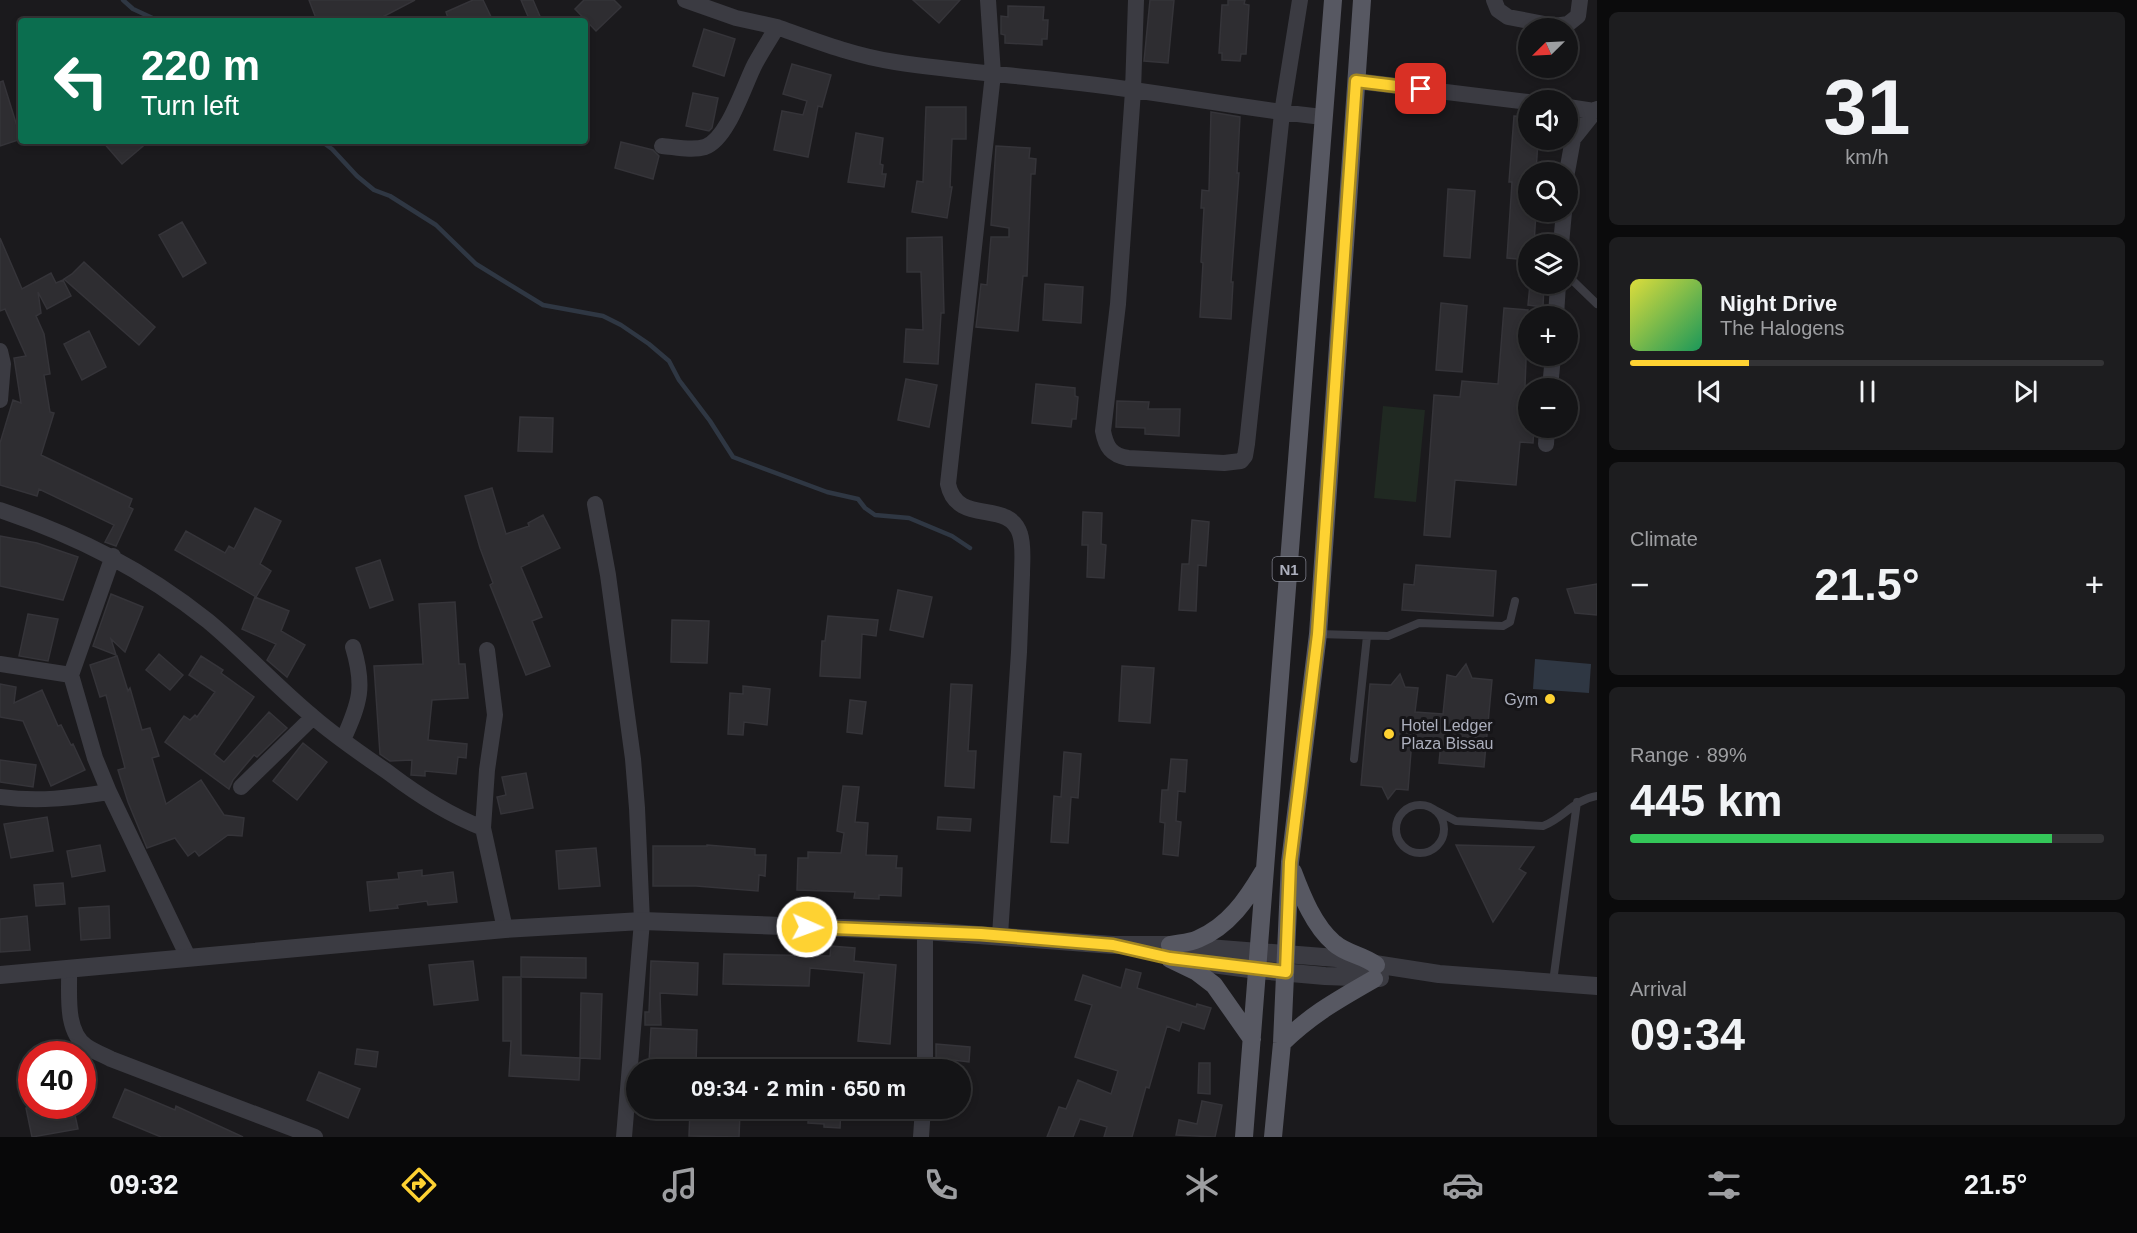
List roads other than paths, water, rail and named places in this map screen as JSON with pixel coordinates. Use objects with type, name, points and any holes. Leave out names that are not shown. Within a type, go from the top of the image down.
[{"type":"main road","name":"N1","points":[[1244,1137],[1333,0]]},
{"type":"main road","name":"N1","points":[[1273,1137],[1282,1043],[1290,862],[1318,634],[1362,0]]},
{"type":"main road","points":[[1282,1043],[1305,1021],[1375,972],[1334,943],[1315,919],[1302,897],[1290,862]]},
{"type":"main road","points":[[1252,1039],[1214,986],[1170,952],[1219,927],[1247,898],[1266,868]]},
{"type":"street","points":[[685,0],[736,18],[777,27],[836,48],[886,61],[1071,82],[1323,117]]},
{"type":"street","points":[[988,0],[993,74],[948,484],[950,496],[958,504],[1001,515],[1014,522],[1020,534],[1022,553],[1020,625],[1000,935]]},
{"type":"street","points":[[1136,0],[1133,91],[1118,304],[1103,431],[1105,442],[1109,450],[1117,456],[1128,458],[1232,463],[1240,461],[1245,456],[1282,113],[1300,0]]},
{"type":"street","points":[[1494,0],[1498,10],[1508,17],[1556,26],[1568,24],[1578,16],[1580,0]]},
{"type":"street","points":[[662,146],[698,148],[711,144],[729,119],[756,63],[777,27]]},
{"type":"street","points":[[1356,81],[1518,101]]},
{"type":"street","points":[[1578,108],[1596,110]]},
{"type":"street","points":[[1569,162],[1573,139],[1596,110]]},
{"type":"street","points":[[0,351],[3,364],[0,400]]},
{"type":"street","points":[[595,504],[608,575],[633,759],[637,808],[642,921],[624,1137]]},
{"type":"street","points":[[0,510],[113,556],[155,582],[208,621],[313,717],[343,740],[414,792],[483,828]]},
{"type":"street","points":[[113,556],[71,675],[95,758],[109,792],[188,957]]},
{"type":"street","points":[[343,740],[358,704],[360,672],[353,647]]},
{"type":"street","points":[[487,650],[495,715],[486,770],[483,828],[506,929]]},
{"type":"street","points":[[0,664],[71,675]]},
{"type":"street","points":[[241,787],[313,717]]},
{"type":"street","points":[[0,797],[40,801],[109,792]]},
{"type":"street","points":[[0,975],[506,929],[642,921],[1000,935],[1257,961],[1286,972],[1439,974],[1597,986]]},
{"type":"street","points":[[925,931],[925,1059]]},
{"type":"street","points":[[1257,961],[1287,954],[1336,958],[1375,972]]},
{"type":"street","points":[[69,968],[72,1023],[76,1036],[85,1046],[111,1059],[315,1137]]},
{"type":"street","points":[[921,1137],[922,1119]]},
{"type":"lane","points":[[1578,286],[1597,304]]},
{"type":"lane","points":[[1318,634],[1388,636],[1419,623],[1503,626],[1510,622],[1515,601]]},
{"type":"lane","points":[[1354,759],[1367,636]]},
{"type":"lane","points":[[1435,810],[1443,821],[1444,830],[1441,841],[1428,851],[1413,852],[1406,848],[1396,833],[1397,820],[1404,810],[1415,805],[1428,806],[1435,810],[1456,822],[1543,826],[1555,822],[1577,802],[1597,796]]},
{"type":"lane","points":[[1553,983],[1577,802]]},
{"type":"water","points":[[1535,659],[1591,664],[1589,693],[1533,689]]},
{"type":"waterway","points":[[123,0],[133,9],[152,18]]},
{"type":"waterway","points":[[325,144],[374,190],[390,196],[436,225],[476,264],[543,305],[603,316],[649,344],[669,361],[679,380],[710,421],[733,457],[827,492],[858,499],[875,515],[909,518],[952,536],[970,548]]},
{"type":"place","name":"Gym","points":[[1550,699]]},
{"type":"place","name":"Hotel Ledger Plaza Bissau","points":[[1389,734]]}]
